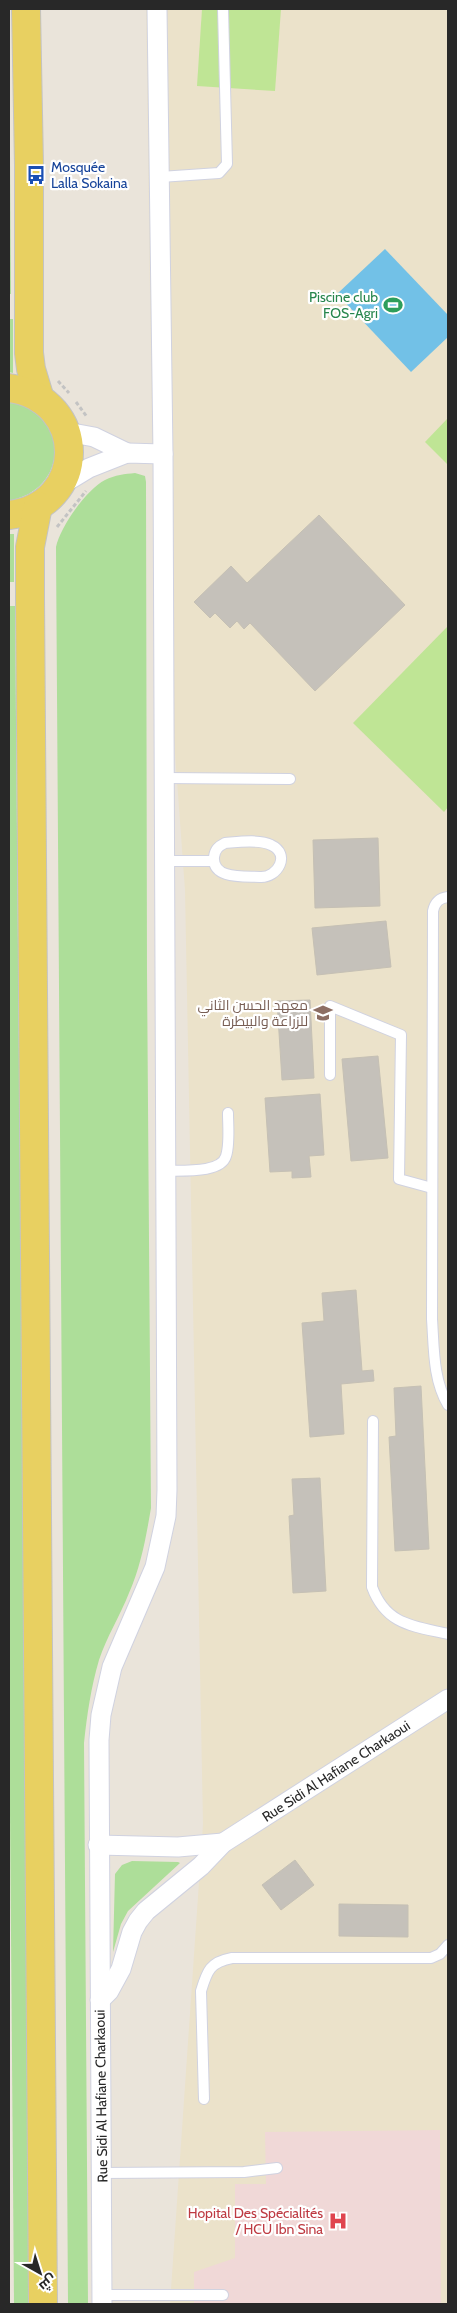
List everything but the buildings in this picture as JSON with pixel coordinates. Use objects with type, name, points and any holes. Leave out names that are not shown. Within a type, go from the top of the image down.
[{"type":"main road","points":[[26,9],[29,165],[28,353],[30,369],[40,399]]},
{"type":"main road","points":[[9,388],[30,393],[56,413],[66,432],[70,450],[68,468],[60,485],[51,497],[38,506],[19,514],[9,515]]},
{"type":"main road","points":[[38,506],[30,547],[30,598],[43,2304]]},
{"type":"street","points":[[100,2000],[98,1740],[106,1691],[120,1644],[155,1567],[166,1516],[164,1171],[165,778],[158,9]]},
{"type":"street","points":[[66,432],[94,436],[127,453]]},
{"type":"street","points":[[60,485],[89,468],[127,453],[163,454]]},
{"type":"street","name":"Rue Sidi Al Hafiane Charkaoui","points":[[102,2300],[100,2000],[108,1991],[121,1969],[132,1932],[138,1921],[146,1911],[201,1866],[223,1843],[448,1700]]},
{"type":"street","points":[[98,1845],[170,1847],[223,1843]]},
{"type":"lane","points":[[160,176],[220,173],[227,164],[223,9]]},
{"type":"lane","points":[[165,778],[290,779]]},
{"type":"lane","points":[[225,842],[233,842],[269,843],[276,847],[281,861],[279,868],[274,874],[266,877],[223,874],[217,868],[214,861],[214,853],[218,847],[225,842]]},
{"type":"lane","points":[[165,862],[214,861]]},
{"type":"lane","points":[[448,897],[439,899],[434,904],[433,911],[432,1188],[432,1320],[440,1390],[448,1405]]},
{"type":"lane","points":[[330,1075],[330,1006],[401,1035],[399,1179],[432,1188]]},
{"type":"lane","points":[[164,1171],[218,1167],[224,1162],[227,1155],[228,1113]]},
{"type":"lane","points":[[373,1421],[372,1587],[376,1599],[384,1610],[394,1618],[407,1624],[448,1634]]},
{"type":"lane","points":[[204,2099],[201,1991],[212,1965],[220,1960],[241,1958],[431,1958],[440,1954],[448,1945]]},
{"type":"lane","points":[[102,2173],[244,2172],[277,2168]]},
{"type":"lane","points":[[102,2300],[223,2295]]},
{"type":"shaded area","name":"معهد الحسن الثاني للزراعة والبيطرة","points":[[146,9],[448,9],[448,2304],[170,2304],[203,1824],[185,890],[152,438]]},
{"type":"shaded area","name":"Hopital Des Spécialités / HCU Ibn Sina","points":[[440,2130],[441,2304],[194,2304],[194,2272],[235,2258],[235,2184],[266,2184],[265,2132]]},
{"type":"green space","points":[[9,9],[11,294],[9,294]]},
{"type":"green space","points":[[202,9],[281,9],[275,91],[197,86]]},
{"type":"green space","points":[[9,319],[13,319],[13,373],[9,372]]},
{"type":"green space","points":[[9,403],[28,407],[42,417],[51,430],[55,447],[53,463],[46,479],[32,492],[12,500],[9,500]]},
{"type":"green space","points":[[448,418],[448,465],[425,442]]},
{"type":"green space","points":[[135,473],[145,476],[146,482],[151,1508],[137,1572],[99,1660],[90,1701],[84,1743],[88,2304],[68,2304],[56,547],[63,529],[75,509],[90,491],[109,478]]},
{"type":"green space","points":[[9,534],[14,534],[14,582],[9,582]]},
{"type":"green space","points":[[9,606],[15,606],[30,2304],[14,2304],[9,1689]]},
{"type":"green space","points":[[448,626],[448,807],[444,812],[353,723]]},
{"type":"green space","points":[[132,1861],[180,1863],[128,1911],[121,1924],[113,1952],[115,1874],[122,1865]]},
{"type":"water","name":"Piscine club FOS-Agri","points":[[385,249],[448,315],[448,337],[411,372],[337,294]]},
{"type":"place","name":"Mosquée Lalla Sokaina","points":[[36,175]]},
{"type":"place","name":"Piscine club FOS-Agri","points":[[393,305]]},
{"type":"place","name":"معهد الحسن الثاني للزراعة والبيطرة","points":[[323,1013]]},
{"type":"place","name":"Hopital Des Spécialités / HCU Ibn Sina","points":[[338,2221]]}]
